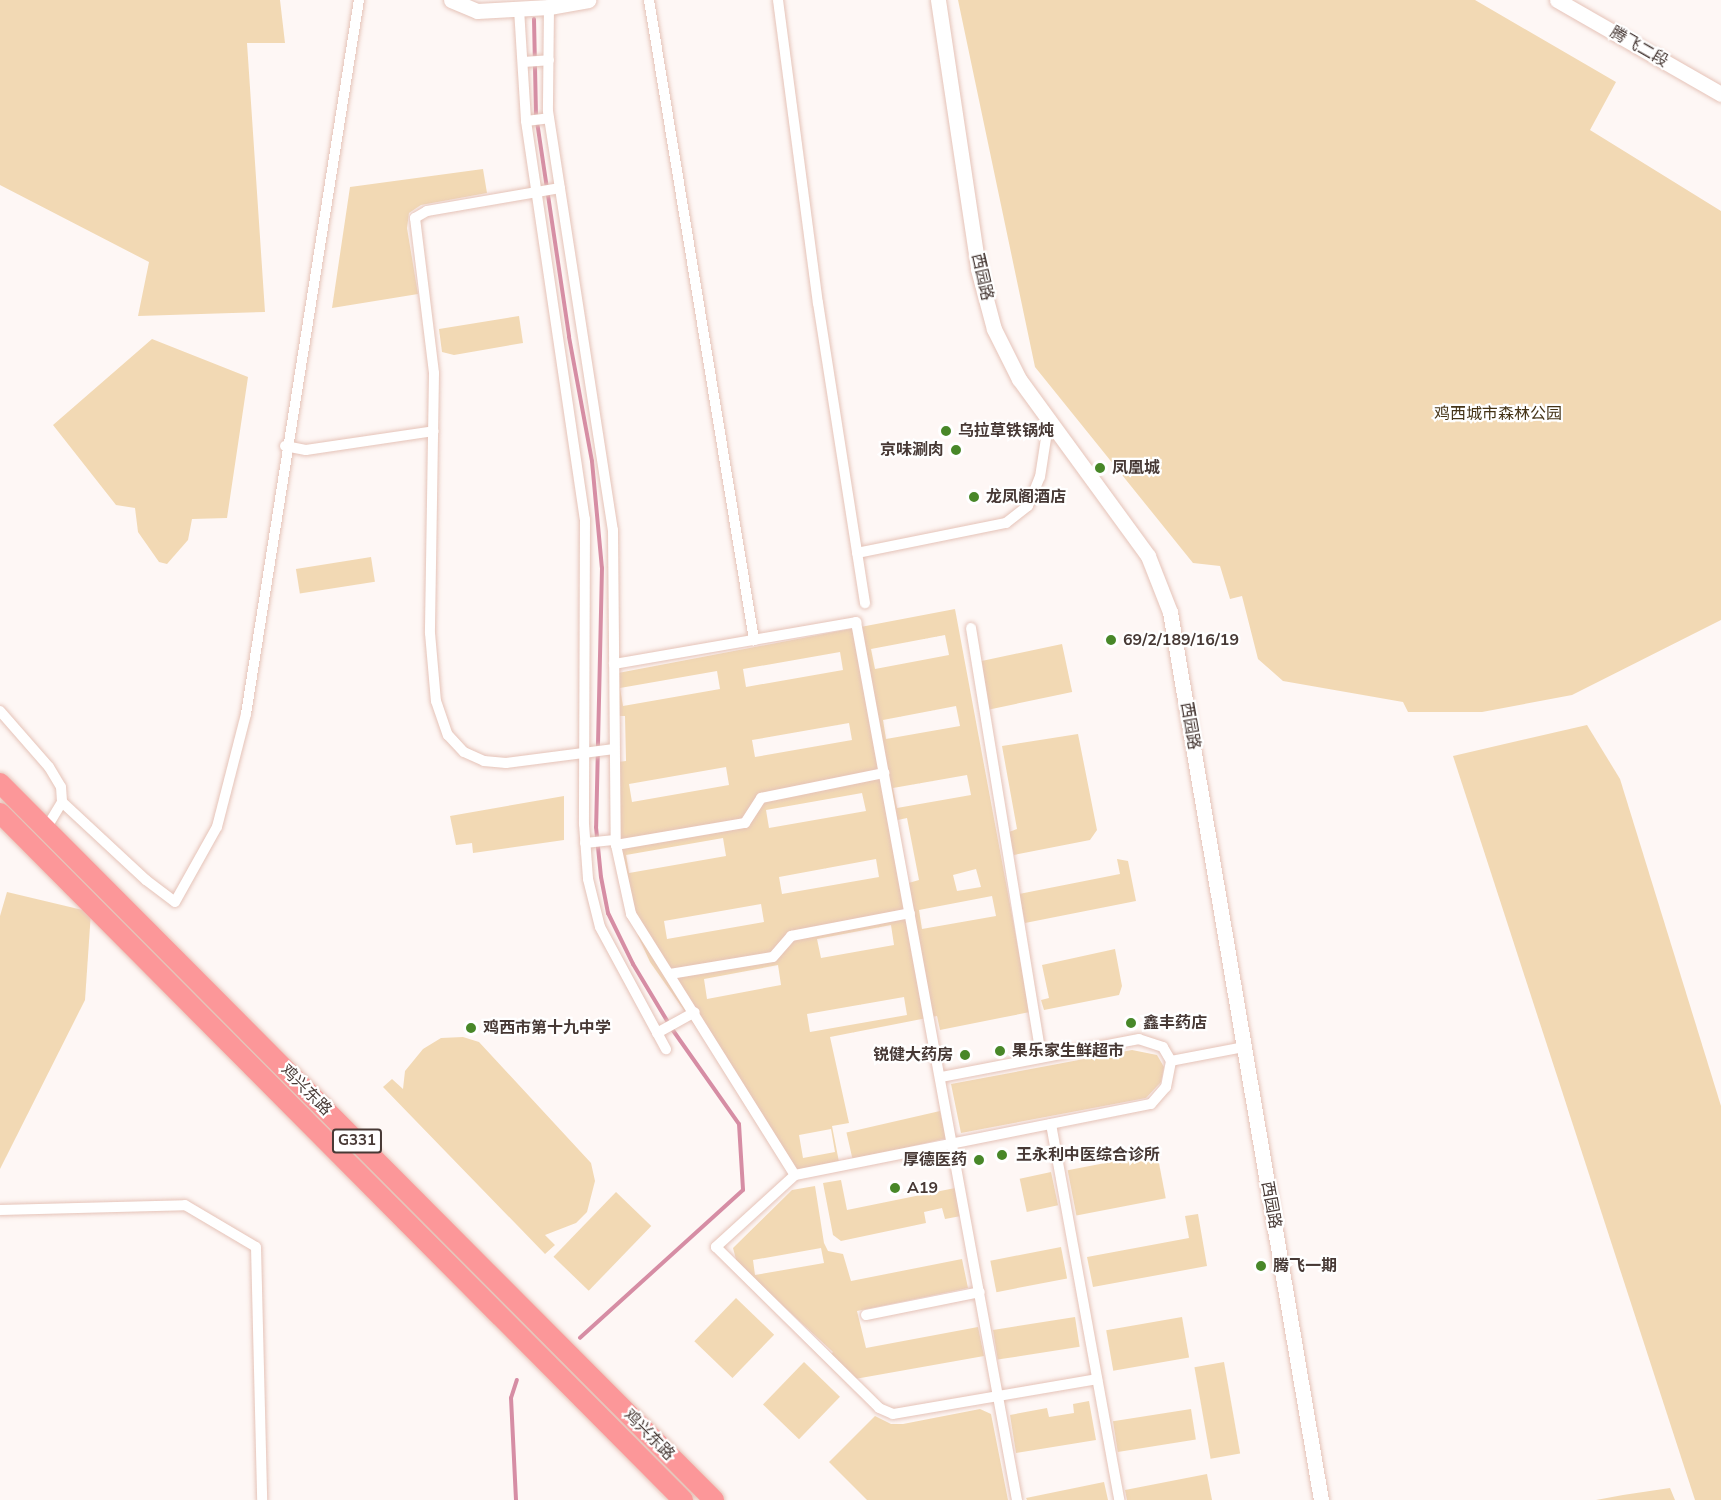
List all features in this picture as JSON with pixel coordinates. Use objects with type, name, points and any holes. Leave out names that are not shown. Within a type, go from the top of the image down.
[{"type":"highway","name":"鸡兴东路","points":[[0,783],[714,1500]]},
{"type":"highway","name":"鸡兴东路","points":[[0,813],[683,1500]]},
{"type":"main road","points":[[451,0],[477,11],[549,8],[588,0]]},
{"type":"main road","name":"西园路","points":[[938,0],[978,269],[994,329],[1019,379],[1148,556],[1170,612],[1321,1500]]},
{"type":"main road","name":"腾飞二段","points":[[1557,0],[1721,94]]},
{"type":"street","points":[[62,802],[146,880],[175,902],[217,827],[246,714],[285,446],[359,0]]},
{"type":"street","points":[[649,0],[754,640]]},
{"type":"street","points":[[778,0],[816,291],[865,603]]},
{"type":"street","points":[[549,8],[549,118],[613,531],[615,843],[631,914],[695,1012],[795,1175]]},
{"type":"street","points":[[519,9],[526,122],[585,519],[585,843],[588,879],[600,927],[666,1049]]},
{"type":"street","points":[[523,62],[549,60]]},
{"type":"street","points":[[526,122],[549,118]]},
{"type":"street","points":[[560,188],[427,211],[415,218],[434,373],[430,633],[436,701],[448,735],[464,753],[484,762],[507,763],[614,749]]},
{"type":"street","points":[[857,553],[1006,523],[1028,506],[1040,477],[1049,419]]},
{"type":"street","points":[[285,446],[306,450],[434,431]]},
{"type":"street","points":[[614,664],[856,622],[1017,1500]]},
{"type":"street","points":[[971,628],[1041,1058]]},
{"type":"street","points":[[0,711],[49,767],[60,787],[62,802],[46,829]]},
{"type":"street","points":[[585,843],[615,843],[745,823],[761,798],[884,773]]},
{"type":"street","points":[[670,974],[773,957],[791,936],[910,913]]},
{"type":"street","points":[[657,1033],[695,1012]]},
{"type":"street","points":[[941,1077],[1139,1038],[1163,1047],[1171,1061],[1166,1087],[1150,1104],[795,1175],[716,1247],[879,1408],[893,1414],[1097,1379]]},
{"type":"street","points":[[1171,1061],[1244,1047]]},
{"type":"street","points":[[1051,1124],[1119,1500]]},
{"type":"street","points":[[0,1210],[185,1205],[256,1247],[262,1500]]},
{"type":"street","points":[[866,1316],[980,1292]]},
{"type":"green space","points":[[0,0],[280,0],[285,43],[247,43],[265,312],[138,316],[149,262],[0,185]]},
{"type":"green space","name":"鸡西城市森林公园","points":[[958,0],[1475,0],[1616,82],[1590,130],[1721,211],[1721,620],[1572,695],[1482,712],[1408,712],[1403,702],[1283,681],[1258,659],[1242,596],[1230,599],[1220,566],[1193,563],[1035,367]]},
{"type":"green space","points":[[483,169],[487,193],[421,205],[409,213],[407,228],[418,294],[332,308],[350,187]]},
{"type":"green space","points":[[519,316],[523,343],[454,355],[442,352],[439,329]]},
{"type":"green space","points":[[152,339],[248,377],[227,518],[192,519],[188,540],[167,564],[159,562],[138,532],[135,508],[116,505],[53,425]]},
{"type":"green space","points":[[371,557],[375,582],[300,594],[296,569]]},
{"type":"green space","points":[[955,609],[1030,1012],[940,1030],[937,1016],[830,1037],[849,1123],[832,1126],[839,1162],[797,1171],[650,962],[638,936],[619,838],[618,762],[626,761],[625,716],[617,716],[618,673]],"holes":[[[945,635],[949,655],[875,669],[871,649]],[[840,652],[843,670],[746,687],[743,669]],[[717,671],[720,689],[623,706],[620,688]],[[956,706],[960,726],[886,739],[883,720]],[[849,723],[852,740],[755,757],[752,740]],[[726,767],[729,785],[632,802],[629,784]],[[967,775],[971,795],[897,808],[893,788]],[[862,793],[866,811],[769,828],[766,810]],[[907,818],[919,880],[905,884],[893,821]],[[723,838],[726,856],[629,873],[626,855]],[[876,859],[879,877],[782,894],[779,877]],[[976,869],[981,887],[957,891],[953,875]],[[992,896],[996,916],[922,929],[919,910]],[[761,904],[764,922],[667,939],[664,921]],[[891,925],[894,945],[821,958],[817,939]],[[778,965],[781,985],[707,999],[704,979]],[[904,997],[907,1015],[810,1032],[807,1014]],[[831,1129],[835,1152],[803,1158],[799,1135]]]},
{"type":"green space","points":[[1062,644],[1072,692],[987,710],[977,662]]},
{"type":"green space","points":[[1587,725],[1620,779],[1721,1106],[1721,1500],[1695,1500],[1453,756]]},
{"type":"green space","points":[[1078,734],[1097,830],[1090,840],[1014,855],[1009,832],[1017,829],[1002,746]]},
{"type":"green space","points":[[564,796],[564,840],[473,853],[472,843],[456,845],[450,816]]},
{"type":"green space","points":[[1117,859],[1128,861],[1136,901],[1025,923],[1019,894],[1120,874]]},
{"type":"green space","points":[[7,892],[91,912],[85,1000],[0,1169],[0,916]]},
{"type":"green space","points":[[1115,949],[1122,986],[1119,995],[1044,1010],[1041,1000],[1049,998],[1042,965]]},
{"type":"green space","points":[[463,1037],[479,1042],[591,1163],[595,1181],[587,1212],[576,1223],[545,1235],[555,1245],[545,1254],[383,1087],[392,1079],[403,1089],[405,1071],[423,1049],[441,1038]]},
{"type":"green space","points":[[1132,1050],[1157,1055],[1164,1067],[1161,1082],[1146,1098],[961,1133],[951,1084]]},
{"type":"green space","points":[[940,1111],[946,1138],[853,1160],[846,1133]]},
{"type":"green space","points":[[1157,1153],[1166,1198],[1076,1216],[1068,1170]]},
{"type":"green space","points":[[1051,1172],[1058,1205],[1027,1212],[1020,1179]]},
{"type":"green space","points":[[841,1180],[847,1210],[955,1188],[961,1216],[945,1219],[942,1208],[924,1212],[926,1223],[841,1241],[833,1235],[823,1183]]},
{"type":"green space","points":[[815,1186],[824,1243],[828,1251],[843,1254],[851,1281],[962,1259],[968,1288],[857,1311],[866,1348],[978,1327],[984,1356],[855,1379],[830,1355],[833,1352],[737,1263],[733,1248],[792,1190]],"holes":[[[821,1248],[824,1263],[755,1275],[753,1260]]]},
{"type":"green space","points":[[616,1192],[651,1226],[589,1291],[553,1257]]},
{"type":"green space","points":[[1198,1214],[1207,1266],[1093,1287],[1087,1257],[1189,1238],[1185,1216]]},
{"type":"green space","points":[[1061,1247],[1067,1278],[996,1292],[990,1261]]},
{"type":"green space","points":[[736,1298],[774,1335],[732,1378],[694,1341]]},
{"type":"green space","points":[[1075,1317],[1080,1347],[998,1360],[993,1330]]},
{"type":"green space","points":[[1182,1317],[1189,1357],[1113,1371],[1106,1330]]},
{"type":"green space","points":[[804,1362],[840,1397],[799,1439],[763,1404]]},
{"type":"green space","points":[[1224,1362],[1240,1454],[1211,1459],[1194,1367]]},
{"type":"green space","points":[[1089,1401],[1096,1440],[1016,1453],[1010,1415],[1047,1408],[1049,1417],[1074,1413],[1073,1404]]},
{"type":"green space","points":[[980,1409],[991,1414],[1008,1500],[867,1500],[829,1462],[875,1416],[891,1424],[903,1424]]},
{"type":"green space","points":[[1191,1409],[1196,1440],[1118,1452],[1113,1421]]},
{"type":"green space","points":[[1207,1474],[1212,1500],[1127,1500],[1125,1490]]},
{"type":"green space","points":[[1104,1482],[1108,1500],[1027,1500],[1026,1498]]},
{"type":"green space","points":[[1670,1488],[1675,1500],[1596,1500],[1623,1495]]},
{"type":"waterway","points":[[534,19],[536,115],[569,337],[592,461],[602,568],[596,827],[601,877],[608,913],[633,964],[672,1029],[739,1124],[743,1190],[580,1338]]},
{"type":"waterway","points":[[516,1500],[511,1398],[517,1380]]},
{"type":"place","name":"乌拉草铁锅炖","points":[[946,431]]},
{"type":"place","name":"京味涮肉","points":[[956,450]]},
{"type":"place","name":"凤凰城","points":[[1100,468]]},
{"type":"place","name":"龙凤阁酒店","points":[[974,497]]},
{"type":"place","name":"69/2/189/16/19","points":[[1111,640]]},
{"type":"place","name":"鑫丰药店","points":[[1131,1023]]},
{"type":"place","name":"鸡西市第十九中学","points":[[471,1028]]},
{"type":"place","name":"果乐家生鲜超市","points":[[1000,1051]]},
{"type":"place","name":"锐健大药房","points":[[965,1055]]},
{"type":"place","name":"王永利中医综合诊所","points":[[1002,1155]]},
{"type":"place","name":"厚德医药","points":[[979,1160]]},
{"type":"place","name":"A19","points":[[895,1188]]},
{"type":"place","name":"腾飞一期","points":[[1261,1266]]}]
